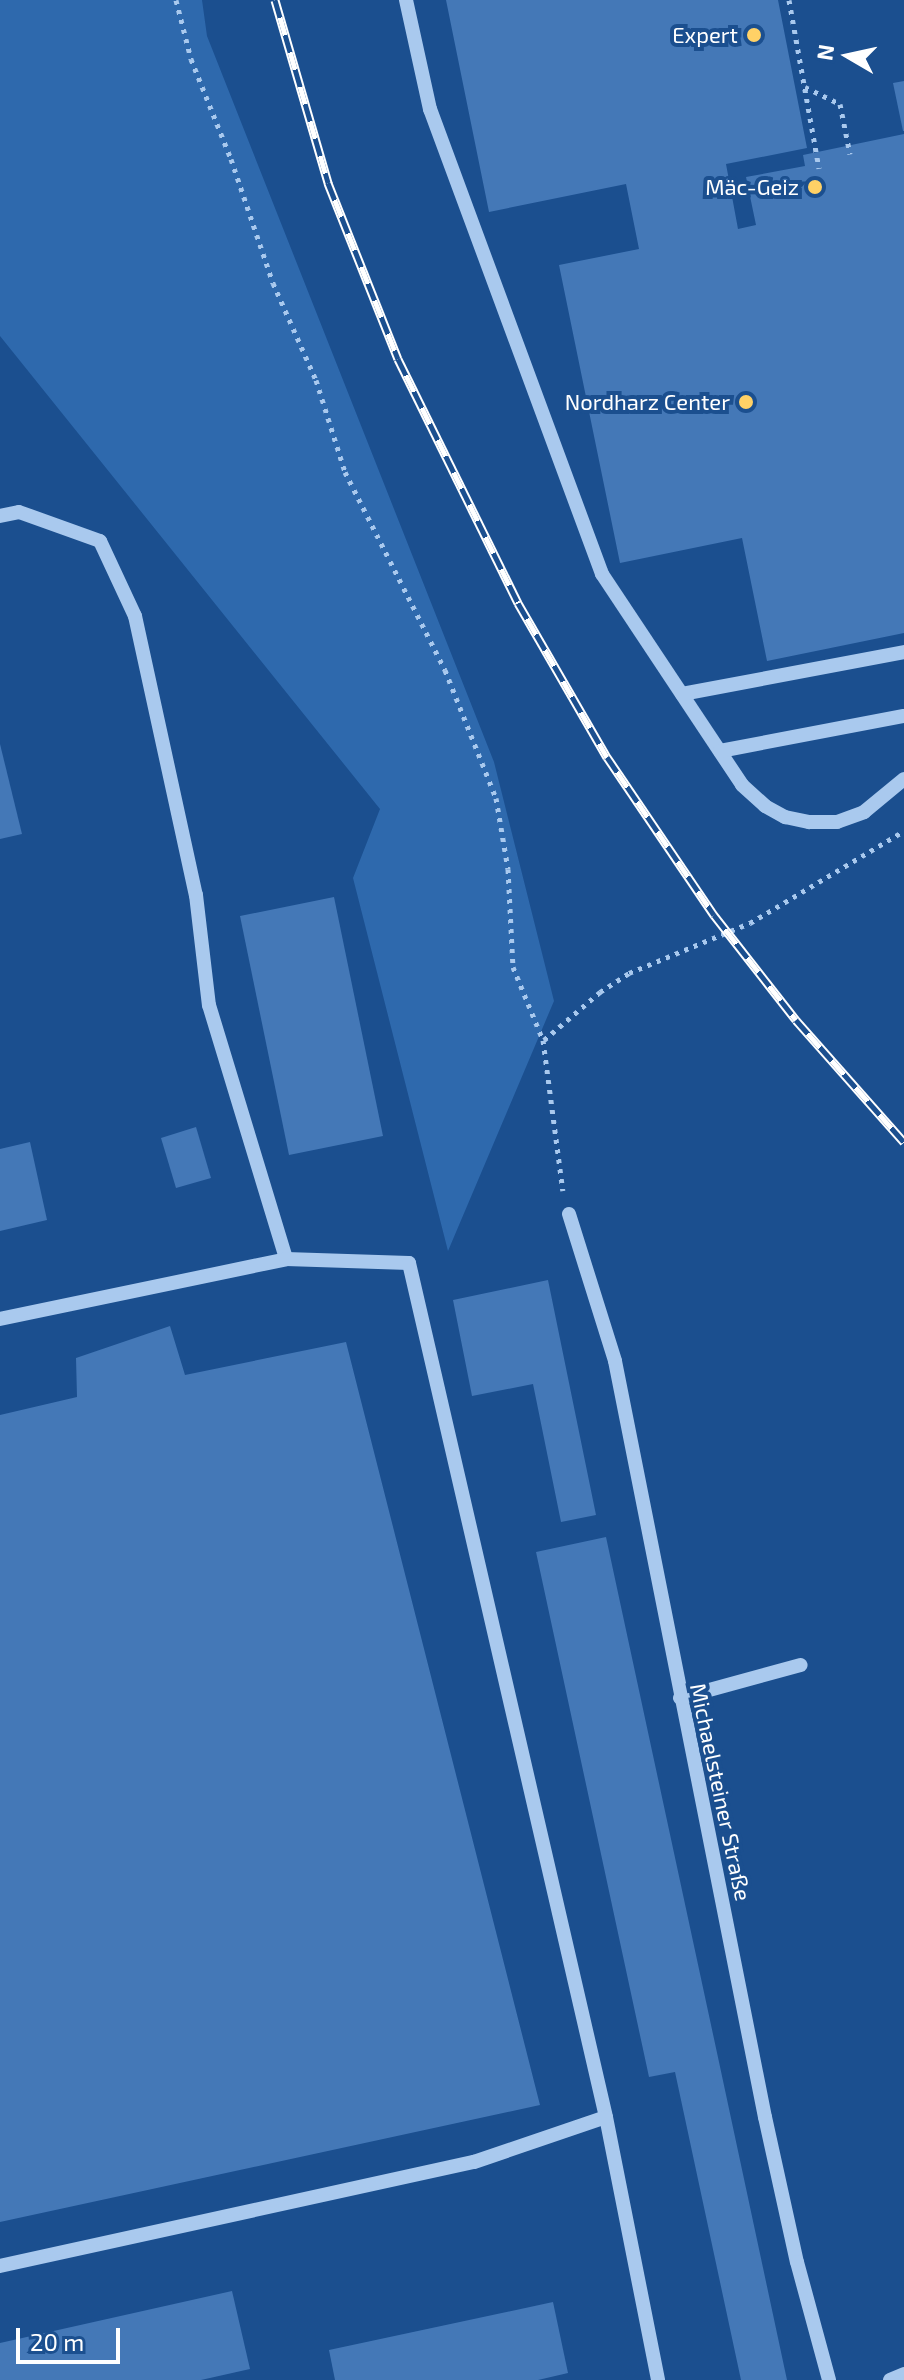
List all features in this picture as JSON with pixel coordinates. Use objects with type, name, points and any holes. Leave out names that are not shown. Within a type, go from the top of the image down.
[{"type":"lane","points":[[406,0],[430,109],[602,574],[742,785],[765,806],[785,817],[809,822],[837,822],[864,812],[904,779]]},
{"type":"lane","points":[[0,516],[19,512],[100,541],[135,616],[196,895],[209,1005],[286,1259]]},
{"type":"lane","points":[[682,694],[904,652]]},
{"type":"lane","points":[[720,751],[904,716]]},
{"type":"lane","name":"Michaelsteiner Straße","points":[[569,1214],[615,1361],[765,2117],[797,2262],[829,2380]]},
{"type":"lane","points":[[0,1319],[286,1259],[409,1263],[606,2117],[658,2380]]},
{"type":"lane","points":[[680,1698],[801,1665]]},
{"type":"lane","points":[[0,2266],[474,2162],[606,2117]]},
{"type":"lane","points":[[890,2380],[904,2374]]},
{"type":"path","points":[[176,0],[191,59],[231,159],[273,283],[316,380],[345,472],[445,670],[496,798],[508,869],[513,967],[543,1040],[561,1185],[569,1214]]},
{"type":"path","points":[[789,0],[819,168]]},
{"type":"path","points":[[804,87],[840,104],[850,154]]},
{"type":"path","points":[[543,1040],[600,992],[629,973],[750,923],[904,831]]},
{"type":"shaded area","points":[[0,0],[202,0],[207,36],[494,762],[554,1001],[448,1251],[353,878],[380,809],[0,336]]},
{"type":"building","name":"Nordharz Center","points":[[446,0],[778,0],[807,148],[726,164],[738,229],[756,225],[746,177],[805,166],[803,155],[904,134],[904,633],[767,661],[742,538],[620,563],[559,265],[639,249],[626,184],[489,212]]},
{"type":"building","points":[[904,81],[904,131],[903,131],[893,83]]},
{"type":"building","points":[[0,744],[22,834],[0,839]]},
{"type":"building","points":[[334,897],[383,1136],[289,1155],[240,916]]},
{"type":"building","points":[[196,1127],[211,1178],[176,1188],[161,1138]]},
{"type":"building","points":[[30,1142],[47,1220],[0,1231],[0,1149]]},
{"type":"building","points":[[548,1280],[596,1515],[561,1522],[533,1384],[472,1396],[453,1300]]},
{"type":"building","points":[[170,1326],[185,1375],[346,1342],[540,2105],[0,2222],[0,1415],[77,1397],[76,1358]]},
{"type":"building","points":[[606,1537],[787,2380],[741,2380],[675,2072],[649,2077],[536,1552]]},
{"type":"building","points":[[232,2291],[250,2369],[201,2380],[0,2380],[0,2343]]},
{"type":"building","points":[[553,2302],[568,2373],[538,2380],[335,2380],[329,2350]]},
{"type":"railway","points":[[275,0],[328,183],[398,359],[518,603],[607,757],[714,915],[796,1020],[904,1142]]},
{"type":"place","name":"Expert","points":[[754,35]]},
{"type":"place","name":"Mäc-Geiz","points":[[815,187]]},
{"type":"place","name":"Nordharz Center","points":[[746,402]]}]
